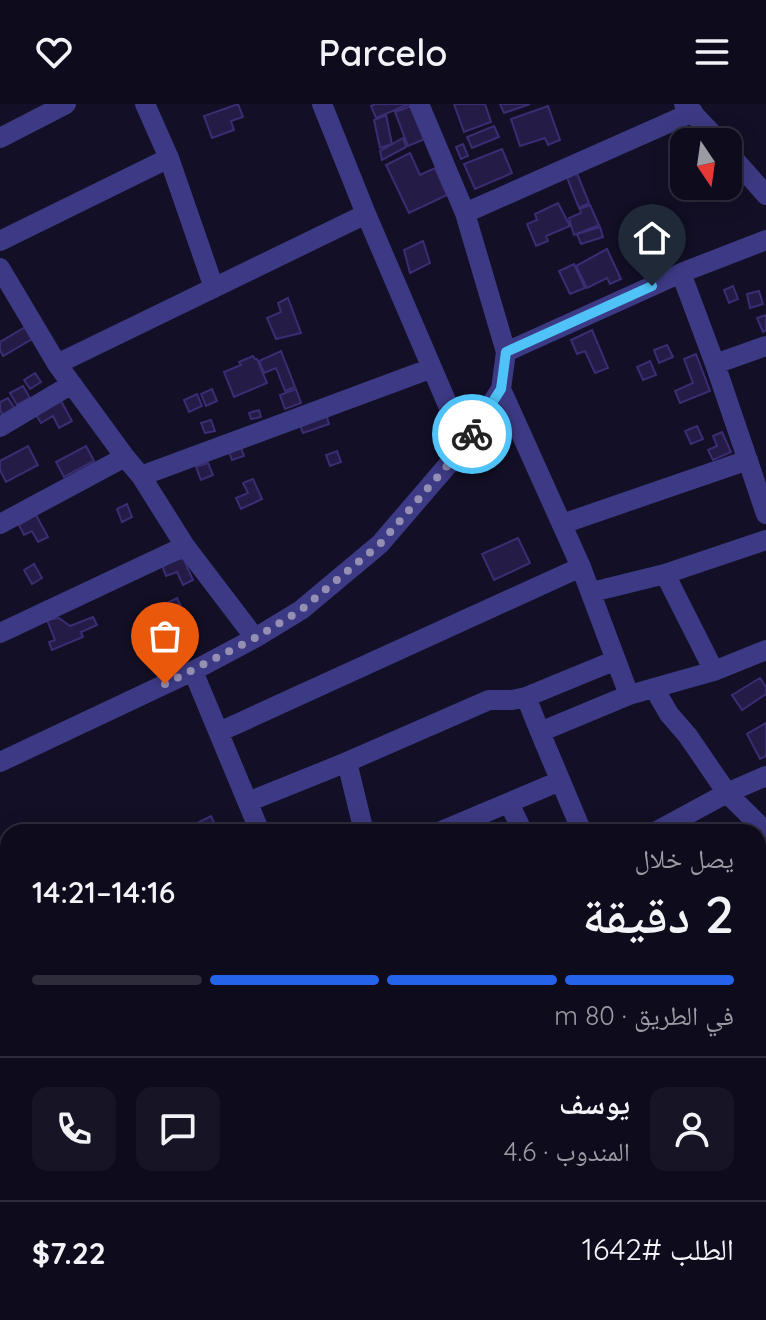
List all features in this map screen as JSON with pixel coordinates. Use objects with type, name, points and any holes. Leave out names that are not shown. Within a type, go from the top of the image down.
[{"type":"street","points":[[0,138],[66,104]]},
{"type":"street","points":[[145,104],[169,158],[214,288]]},
{"type":"street","points":[[322,104],[465,445]]},
{"type":"street","points":[[0,762],[193,671],[301,610],[380,544],[465,445],[501,389],[506,352],[465,213],[419,104]]},
{"type":"street","points":[[465,213],[689,108],[707,128]]},
{"type":"street","points":[[0,241],[169,158]]},
{"type":"street","points":[[742,168],[766,195]]},
{"type":"street","points":[[57,364],[366,214]]},
{"type":"street","points":[[506,352],[681,273],[766,240]]},
{"type":"street","points":[[0,268],[57,364],[141,476],[185,546],[255,638]]},
{"type":"street","points":[[681,273],[766,514]]},
{"type":"street","points":[[715,364],[766,346]]},
{"type":"street","points":[[141,476],[432,368]]},
{"type":"street","points":[[0,427],[72,384]]},
{"type":"street","points":[[501,389],[592,592],[629,695]]},
{"type":"street","points":[[0,524],[125,457]]},
{"type":"street","points":[[562,524],[748,460]]},
{"type":"street","points":[[592,592],[665,574],[766,540]]},
{"type":"street","points":[[0,633],[185,546]]},
{"type":"street","points":[[219,732],[581,567]]},
{"type":"street","points":[[665,574],[714,671]]},
{"type":"street","points":[[540,732],[629,695],[714,671],[766,650]]},
{"type":"street","points":[[248,802],[489,700],[526,697],[616,660]]},
{"type":"street","points":[[193,671],[257,824]]},
{"type":"street","points":[[654,688],[669,714],[727,793],[758,824]]},
{"type":"street","points":[[526,697],[579,824]]},
{"type":"street","points":[[347,762],[362,824]]},
{"type":"street","points":[[670,824],[766,776]]},
{"type":"street","points":[[458,824],[560,781]]},
{"type":"street","points":[[509,803],[519,824]]},
{"type":"building","points":[[238,104],[243,117],[231,121],[234,130],[212,138],[204,116]]},
{"type":"building","points":[[409,104],[376,118],[371,106]]},
{"type":"building","points":[[454,104],[485,104],[491,122],[464,132]]},
{"type":"building","points":[[500,104],[530,104],[504,113]]},
{"type":"building","points":[[411,106],[425,139],[408,146],[395,112]]},
{"type":"building","points":[[548,106],[560,140],[548,145],[545,138],[520,146],[511,119]]},
{"type":"building","points":[[386,115],[392,144],[380,148],[374,120]]},
{"type":"building","points":[[494,126],[499,137],[472,148],[467,137]]},
{"type":"building","points":[[403,138],[406,147],[382,160],[380,151]]},
{"type":"building","points":[[463,144],[468,156],[461,159],[456,147]]},
{"type":"building","points":[[502,149],[512,173],[475,189],[464,164]]},
{"type":"building","points":[[410,153],[420,175],[435,168],[447,195],[409,213],[386,165]]},
{"type":"building","points":[[576,171],[589,203],[579,208],[566,175]]},
{"type":"building","points":[[558,203],[570,226],[546,236],[548,241],[536,246],[527,224],[537,220],[535,214]]},
{"type":"building","points":[[590,205],[599,225],[574,235],[569,218]]},
{"type":"building","points":[[600,227],[603,237],[581,244],[577,234]]},
{"type":"building","points":[[423,241],[430,263],[410,273],[404,250]]},
{"type":"building","points":[[607,249],[621,279],[610,284],[607,278],[587,288],[576,266]]},
{"type":"building","points":[[574,264],[585,288],[570,294],[559,271]]},
{"type":"building","points":[[733,286],[738,299],[729,303],[724,290]]},
{"type":"building","points":[[759,291],[763,304],[750,308],[747,294]]},
{"type":"building","points":[[288,298],[301,333],[276,339],[267,318],[281,312],[278,303]]},
{"type":"building","points":[[766,315],[766,330],[763,332],[757,318]]},
{"type":"building","points":[[27,326],[34,338],[3,356],[0,342]]},
{"type":"building","points":[[592,330],[608,368],[595,373],[585,351],[577,354],[571,340]]},
{"type":"building","points":[[667,345],[673,357],[659,363],[654,350]]},
{"type":"building","points":[[281,351],[295,387],[285,391],[276,368],[264,373],[259,361]]},
{"type":"building","points":[[696,354],[710,391],[680,403],[675,391],[693,383],[684,359]]},
{"type":"building","points":[[253,356],[267,383],[234,397],[224,372]]},
{"type":"building","points":[[650,361],[656,375],[643,380],[637,367]]},
{"type":"building","points":[[35,373],[41,382],[30,389],[24,380]]},
{"type":"building","points":[[23,386],[30,398],[17,405],[10,393]]},
{"type":"building","points":[[212,389],[217,401],[206,406],[201,394]]},
{"type":"building","points":[[296,389],[301,403],[285,409],[280,395]]},
{"type":"building","points":[[197,394],[202,406],[189,412],[184,400]]},
{"type":"building","points":[[8,398],[15,409],[3,416],[0,402]]},
{"type":"building","points":[[61,401],[72,421],[59,428],[53,416],[41,423],[36,415]]},
{"type":"building","points":[[259,410],[261,417],[251,419],[249,413]]},
{"type":"building","points":[[326,414],[329,424],[303,433],[299,423]]},
{"type":"building","points":[[211,420],[215,431],[205,433],[201,423]]},
{"type":"building","points":[[697,426],[703,439],[691,444],[685,431]]},
{"type":"building","points":[[722,432],[731,452],[713,460],[708,450],[717,446],[713,436]]},
{"type":"building","points":[[240,445],[244,456],[232,460],[228,449]]},
{"type":"building","points":[[28,446],[38,465],[6,482],[0,470],[0,461]]},
{"type":"building","points":[[86,446],[94,461],[64,477],[56,462]]},
{"type":"building","points":[[337,451],[341,462],[330,466],[326,455]]},
{"type":"building","points":[[208,463],[213,475],[201,480],[196,467]]},
{"type":"building","points":[[253,479],[262,499],[241,509],[236,498],[248,493],[243,483]]},
{"type":"building","points":[[127,504],[132,517],[122,522],[117,509]]},
{"type":"building","points":[[36,515],[48,537],[38,542],[32,531],[24,535],[19,525]]},
{"type":"building","points":[[518,538],[530,563],[494,580],[482,554]]},
{"type":"building","points":[[183,558],[193,580],[183,585],[177,572],[166,576],[162,565]]},
{"type":"building","points":[[34,564],[42,578],[32,584],[24,570]]},
{"type":"building","points":[[177,598],[188,622],[157,637],[145,614]]},
{"type":"building","points":[[93,617],[97,625],[81,632],[83,637],[52,650],[49,642],[55,640],[47,620],[59,618],[70,626]]},
{"type":"building","points":[[760,678],[766,687],[766,694],[742,710],[732,695]]},
{"type":"building","points":[[766,723],[766,756],[760,759],[747,734]]},
{"type":"building","points":[[211,816],[214,824],[195,824]]},
{"type":"way so far","points":[[165,684],[255,638],[301,610],[380,544],[472,434]]},
{"type":"route","points":[[472,434],[501,389],[506,352],[652,286]]}]
